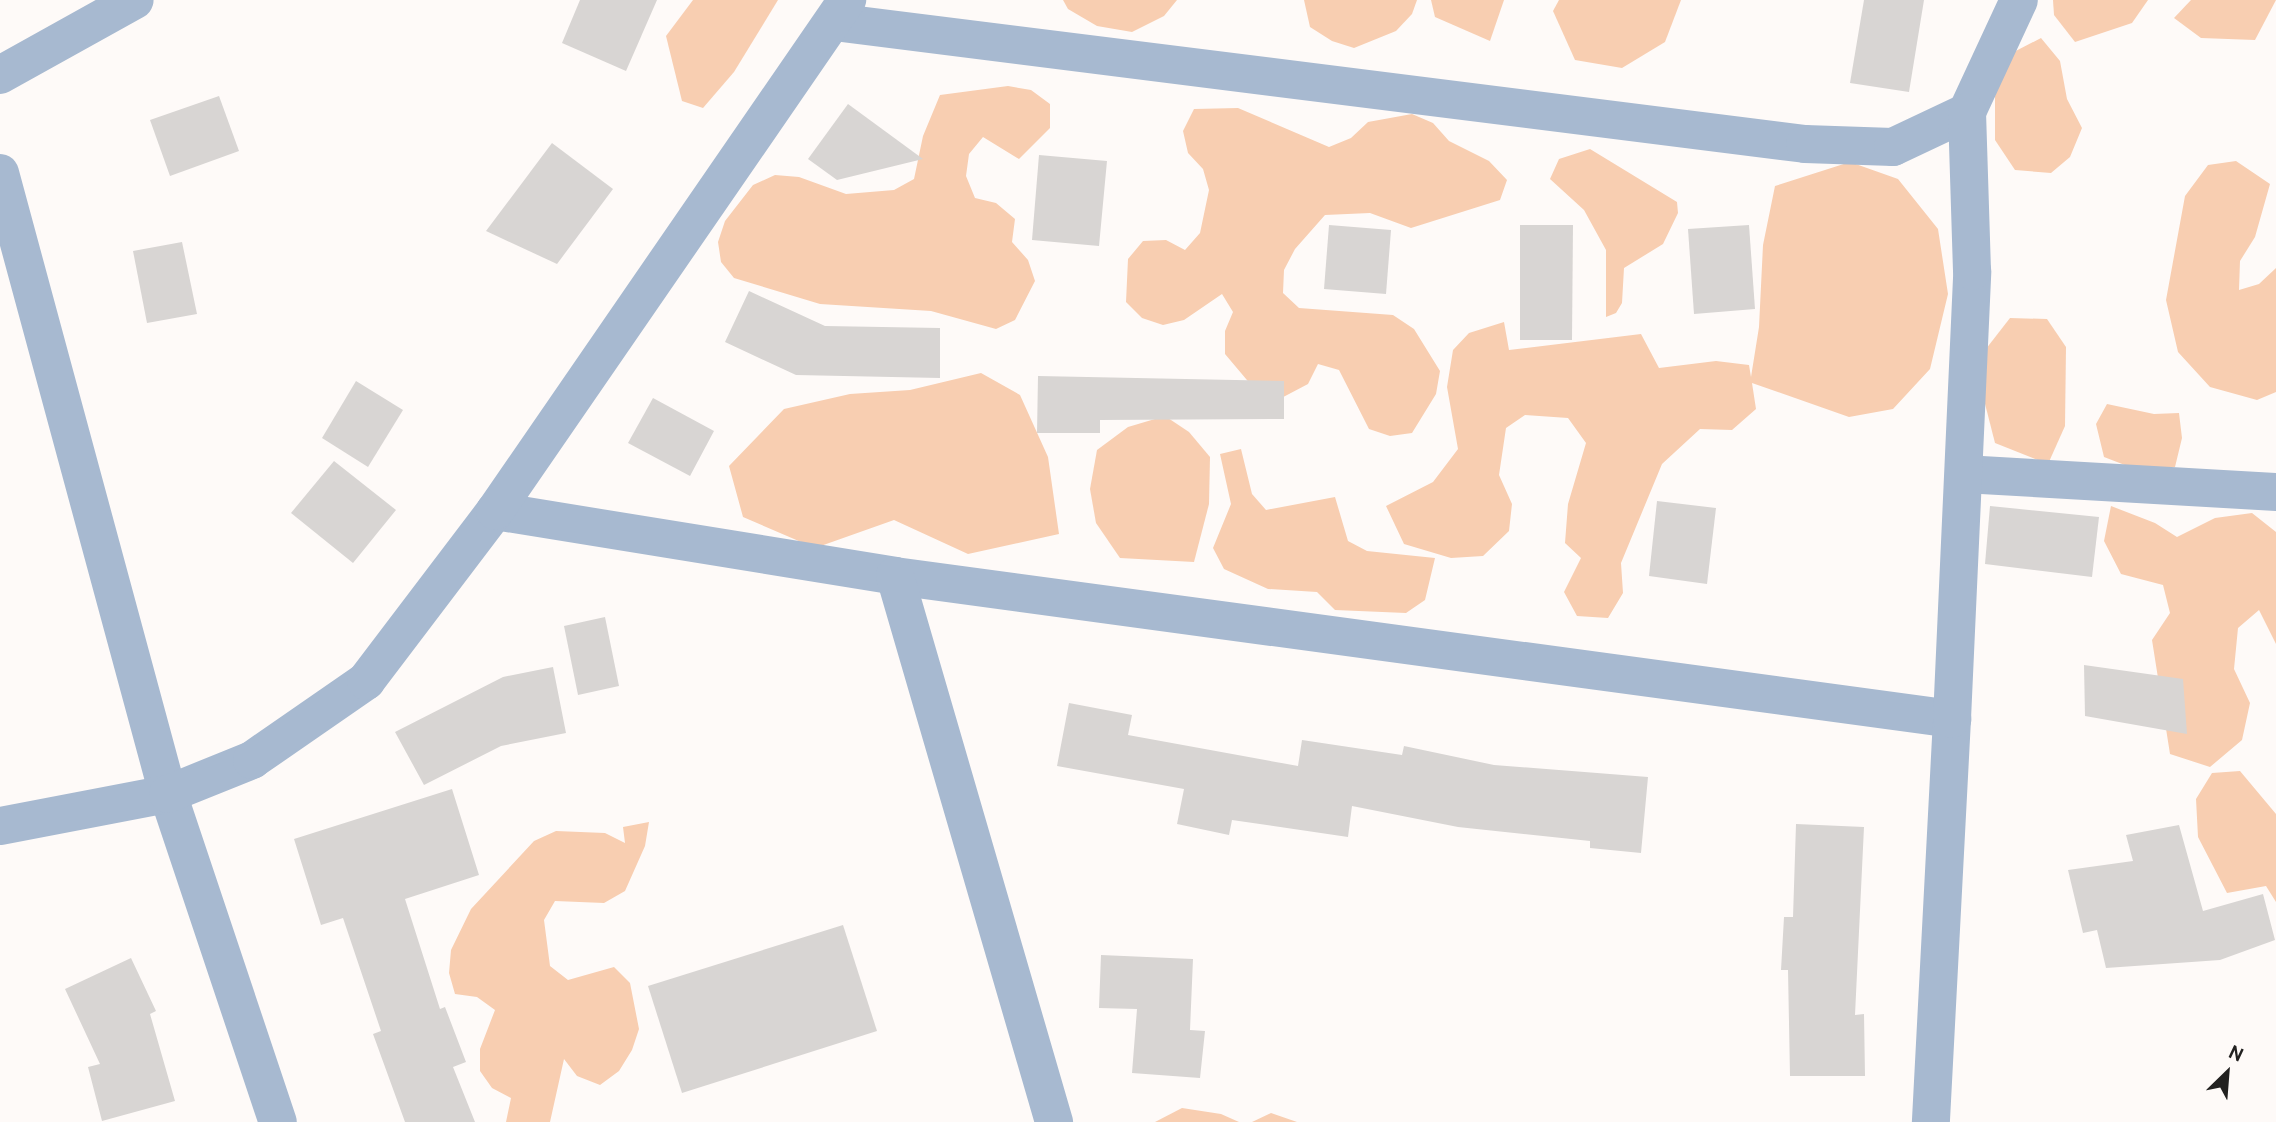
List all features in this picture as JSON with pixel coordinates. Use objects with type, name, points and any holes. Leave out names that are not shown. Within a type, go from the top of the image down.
[{"type":"street","points":[[0,75],[135,0]]},
{"type":"street","points":[[1931,1122],[1972,271],[1967,112],[2018,0]]},
{"type":"street","points":[[0,826],[169,794],[252,760],[366,681],[495,511],[841,11],[1805,144],[1893,147],[1967,112]]},
{"type":"street","points":[[0,173],[169,794],[278,1122]]},
{"type":"street","points":[[1964,474],[2276,492]]},
{"type":"street","points":[[495,511],[895,576],[1952,719]]},
{"type":"street","points":[[895,576],[1054,1122]]},
{"type":"shaded area","points":[[693,0],[778,0],[734,72],[703,108],[682,101],[666,36]]},
{"type":"shaded area","points":[[1063,0],[1177,0],[1164,16],[1132,32],[1097,26],[1068,9]]},
{"type":"shaded area","points":[[1304,0],[1417,0],[1412,14],[1396,31],[1354,48],[1332,41],[1310,27]]},
{"type":"shaded area","points":[[1431,0],[1504,0],[1490,41],[1435,17]]},
{"type":"shaded area","points":[[1559,0],[1681,0],[1665,42],[1622,68],[1575,60],[1553,11]]},
{"type":"shaded area","points":[[2053,0],[2148,0],[2132,23],[2075,42],[2054,15]]},
{"type":"shaded area","points":[[2191,0],[2276,0],[2255,40],[2201,38],[2174,18]]},
{"type":"shaded area","points":[[2041,38],[2060,61],[2067,99],[2082,128],[2070,157],[2051,173],[2015,170],[1995,140],[1995,96],[2008,55]]},
{"type":"shaded area","points":[[1008,86],[1031,90],[1050,104],[1050,128],[1019,159],[983,137],[969,154],[966,176],[975,198],[996,203],[1015,219],[1012,242],[1028,260],[1035,281],[1015,320],[996,329],[931,311],[820,304],[734,278],[721,262],[718,242],[725,221],[753,185],[775,175],[799,177],[846,194],[894,190],[914,179],[923,136],[940,95]]},
{"type":"shaded area","points":[[1238,108],[1329,147],[1351,138],[1368,122],[1412,114],[1433,123],[1449,141],[1489,161],[1507,180],[1500,200],[1411,228],[1370,213],[1325,215],[1295,249],[1284,270],[1283,293],[1299,308],[1393,315],[1414,329],[1440,371],[1436,394],[1412,433],[1390,436],[1369,429],[1339,370],[1318,364],[1308,384],[1268,405],[1225,354],[1225,331],[1233,312],[1222,294],[1184,320],[1163,325],[1142,318],[1126,302],[1128,259],[1143,241],[1166,240],[1185,250],[1200,233],[1209,190],[1203,169],[1188,153],[1183,131],[1194,109]]},
{"type":"shaded area","points":[[1590,149],[1677,202],[1678,213],[1663,244],[1624,268],[1622,303],[1616,313],[1606,317],[1606,250],[1584,210],[1550,179],[1559,159]]},
{"type":"shaded area","points":[[2236,161],[2270,184],[2255,237],[2240,261],[2239,290],[2259,284],[2276,268],[2276,392],[2257,400],[2210,387],[2178,352],[2166,300],[2185,196],[2208,165]]},
{"type":"shaded area","points":[[1850,162],[1898,179],[1938,229],[1948,294],[1930,369],[1893,409],[1849,417],[1752,383],[1756,409],[1732,430],[1700,429],[1662,464],[1621,563],[1623,593],[1608,618],[1577,616],[1564,592],[1581,558],[1565,543],[1568,504],[1586,443],[1568,418],[1525,415],[1506,428],[1499,475],[1512,504],[1509,531],[1483,556],[1451,558],[1404,544],[1386,506],[1433,482],[1458,449],[1447,387],[1453,350],[1469,333],[1504,322],[1509,350],[1641,334],[1659,368],[1716,361],[1749,365],[1751,377],[1759,327],[1763,245],[1775,186]]},
{"type":"shaded area","points":[[2010,318],[2047,319],[2066,347],[2065,426],[2048,464],[1995,443],[1982,392],[1982,354]]},
{"type":"shaded area","points":[[981,373],[1020,395],[1048,457],[1059,534],[968,554],[894,520],[815,548],[743,517],[729,466],[784,409],[850,394],[910,390]]},
{"type":"shaded area","points":[[2107,404],[2154,414],[2179,413],[2182,438],[2175,467],[2130,467],[2104,457],[2096,424]]},
{"type":"shaded area","points":[[1165,416],[1189,432],[1210,457],[1209,504],[1194,562],[1120,558],[1096,523],[1090,489],[1097,450],[1128,427]]},
{"type":"shaded area","points":[[1241,449],[1252,494],[1266,510],[1335,497],[1348,541],[1367,551],[1435,558],[1425,600],[1406,613],[1335,610],[1317,592],[1268,589],[1224,569],[1213,548],[1231,504],[1220,454]]},
{"type":"shaded area","points":[[2111,506],[2155,523],[2177,537],[2215,518],[2252,513],[2276,532],[2276,644],[2259,610],[2238,628],[2234,669],[2250,703],[2242,740],[2210,767],[2170,754],[2152,640],[2170,613],[2163,585],[2121,574],[2104,541]]},
{"type":"shaded area","points":[[2240,771],[2276,814],[2276,902],[2266,886],[2227,893],[2198,837],[2196,799],[2212,773]]},
{"type":"shaded area","points":[[649,822],[645,846],[625,891],[604,903],[555,901],[544,920],[550,966],[568,980],[614,967],[630,983],[639,1029],[632,1050],[619,1071],[600,1085],[577,1076],[564,1059],[550,1122],[506,1122],[511,1098],[492,1088],[480,1071],[480,1049],[495,1010],[477,997],[455,994],[449,973],[451,950],[471,909],[534,841],[556,831],[605,833],[625,843],[623,827]]},
{"type":"shaded area","points":[[1182,1108],[1221,1114],[1239,1122],[1155,1122]]},
{"type":"shaded area","points":[[1271,1113],[1297,1122],[1252,1122]]},
{"type":"building","points":[[580,0],[657,0],[626,71],[562,43]]},
{"type":"building","points":[[1864,0],[1924,0],[1909,92],[1850,83]]},
{"type":"building","points":[[219,96],[239,151],[170,176],[150,120]]},
{"type":"building","points":[[848,104],[923,159],[837,180],[808,159]]},
{"type":"building","points":[[552,143],[613,189],[557,264],[486,231]]},
{"type":"building","points":[[1039,155],[1107,161],[1099,246],[1032,240]]},
{"type":"building","points":[[1329,225],[1391,230],[1386,294],[1324,289]]},
{"type":"building","points":[[1520,225],[1573,225],[1572,340],[1520,340]]},
{"type":"building","points":[[1749,225],[1755,309],[1694,314],[1688,229]]},
{"type":"building","points":[[182,242],[197,314],[147,323],[133,251]]},
{"type":"building","points":[[749,291],[825,326],[940,328],[940,378],[796,375],[725,342]]},
{"type":"building","points":[[1038,376],[1284,381],[1284,419],[1100,420],[1100,433],[1037,433]]},
{"type":"building","points":[[356,381],[403,410],[368,467],[322,438]]},
{"type":"building","points":[[653,398],[714,431],[690,476],[628,443]]},
{"type":"building","points":[[334,461],[396,510],[353,563],[291,513]]},
{"type":"building","points":[[1657,501],[1716,508],[1707,584],[1649,576]]},
{"type":"building","points":[[1990,506],[2099,517],[2092,577],[1985,564]]},
{"type":"building","points":[[605,617],[619,686],[578,695],[564,626]]},
{"type":"building","points":[[2084,665],[2183,679],[2187,734],[2085,716]]},
{"type":"building","points":[[553,667],[566,733],[501,746],[424,785],[395,732],[503,677]]},
{"type":"building","points":[[1069,703],[1132,715],[1128,735],[1298,766],[1302,740],[1402,755],[1404,746],[1494,765],[1648,777],[1641,853],[1590,848],[1590,841],[1458,827],[1352,806],[1348,837],[1232,820],[1229,835],[1177,824],[1184,789],[1057,766]]},
{"type":"building","points":[[452,789],[479,875],[405,899],[440,1009],[445,1007],[466,1062],[453,1067],[475,1122],[405,1122],[373,1034],[381,1031],[343,918],[321,925],[294,839]]},
{"type":"building","points":[[1796,824],[1864,827],[1855,1015],[1864,1014],[1865,1076],[1790,1076],[1788,970],[1781,970],[1784,917],[1793,917]]},
{"type":"building","points":[[2179,825],[2203,911],[2263,894],[2275,940],[2220,960],[2106,968],[2097,930],[2083,933],[2068,870],[2133,861],[2126,835]]},
{"type":"building","points":[[843,925],[877,1031],[682,1093],[648,986]]},
{"type":"building","points":[[1101,955],[1193,959],[1190,1030],[1205,1031],[1200,1078],[1132,1073],[1137,1009],[1099,1008]]},
{"type":"building","points":[[131,958],[156,1011],[150,1014],[175,1101],[102,1121],[88,1067],[100,1064],[65,989]]}]
